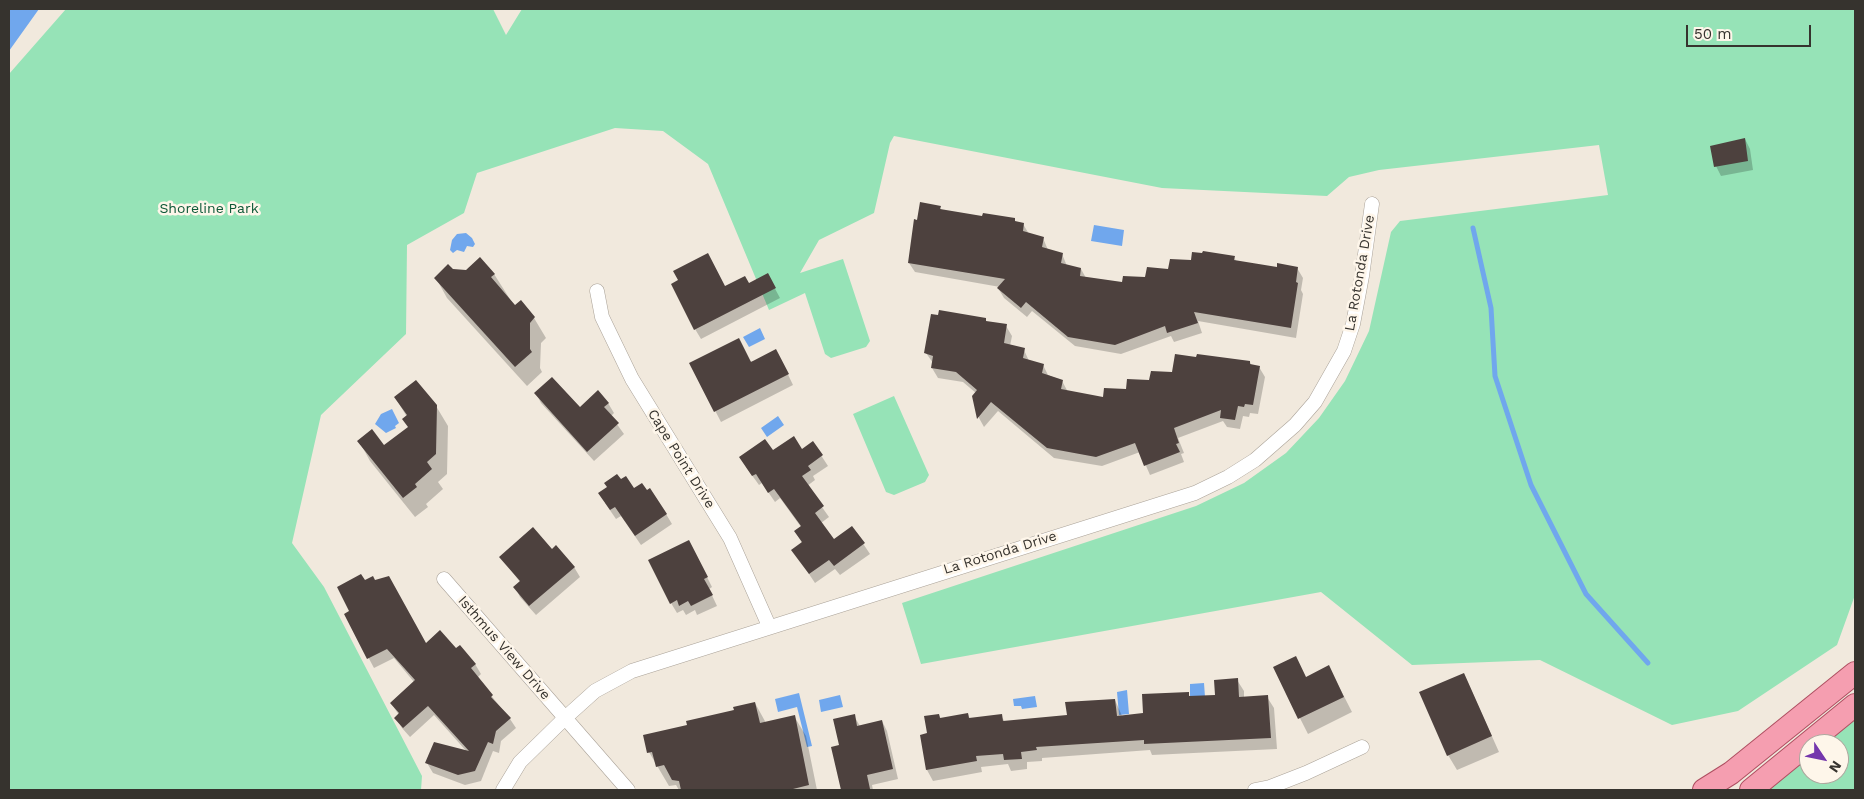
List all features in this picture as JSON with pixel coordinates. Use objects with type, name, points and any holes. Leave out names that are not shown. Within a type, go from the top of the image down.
[{"type":"main road","points":[[1704,790],[1731,773],[1855,673]]},
{"type":"main road","points":[[1751,790],[1855,705]]},
{"type":"street","name":"La Rotonda Drive","points":[[503,790],[520,762],[565,718],[595,691],[632,671],[769,626],[1195,493],[1228,477],[1255,460],[1295,426],[1315,402],[1344,351],[1353,324],[1372,204]]},
{"type":"street","name":"Cape Point Drive","points":[[597,291],[602,317],[632,379],[730,538],[769,626]]},
{"type":"street","name":"Isthmus View Drive","points":[[444,579],[628,790]]},
{"type":"street","points":[[1255,790],[1270,787],[1306,773],[1362,747]]},
{"type":"green space","name":"Shoreline Park","points":[[66,9],[493,9],[506,35],[522,9],[1855,9],[1855,595],[1837,645],[1738,711],[1672,725],[1540,660],[1412,665],[1321,592],[921,664],[902,603],[1196,506],[1244,483],[1286,453],[1319,418],[1345,381],[1369,331],[1391,232],[1400,221],[1608,195],[1599,145],[1379,170],[1349,177],[1327,196],[1162,188],[894,136],[890,143],[874,213],[819,240],[800,273],[843,259],[870,341],[866,347],[831,358],[825,354],[805,293],[769,310],[708,164],[663,131],[615,128],[477,173],[464,213],[407,245],[406,334],[321,415],[292,543],[324,587],[422,776],[421,790],[9,790],[9,74]]},
{"type":"green space","points":[[894,396],[929,475],[925,482],[894,495],[886,492],[853,414]]},
{"type":"green space","points":[[1855,716],[1855,790],[1767,790],[1799,763],[1799,784],[1849,784],[1849,734],[1834,734]]},
{"type":"water","points":[[9,9],[39,9],[9,51]]},
{"type":"water","points":[[1094,225],[1124,230],[1122,246],[1091,241]]},
{"type":"water","points":[[466,233],[475,244],[473,247],[467,246],[464,252],[457,250],[453,253],[450,250],[452,240],[457,234]]},
{"type":"water","points":[[760,328],[765,339],[749,347],[743,337]]},
{"type":"water","points":[[392,409],[399,423],[395,426],[396,428],[386,433],[375,424],[381,414]]},
{"type":"water","points":[[778,416],[784,425],[767,437],[761,428]]},
{"type":"water","points":[[1204,683],[1206,711],[1197,696],[1190,696],[1190,684]]},
{"type":"water","points":[[1127,690],[1129,714],[1119,715],[1117,692]]},
{"type":"water","points":[[799,693],[812,746],[807,747],[797,707],[778,712],[775,699]]},
{"type":"water","points":[[840,695],[843,707],[821,712],[819,700]]},
{"type":"water","points":[[1035,696],[1037,707],[1022,709],[1021,706],[1014,706],[1013,699]]},
{"type":"building","points":[[1745,138],[1748,161],[1714,167],[1710,146]]},
{"type":"building","points":[[920,202],[941,206],[940,209],[982,216],[983,213],[1015,218],[1015,221],[1024,223],[1023,231],[1044,237],[1042,247],[1063,253],[1061,263],[1081,268],[1080,276],[1122,282],[1123,276],[1145,277],[1147,267],[1168,269],[1170,259],[1191,260],[1192,252],[1202,253],[1203,251],[1235,256],[1234,260],[1277,267],[1277,263],[1298,267],[1296,282],[1298,283],[1291,328],[1194,312],[1198,323],[1167,333],[1165,326],[1115,345],[1068,337],[1026,302],[1021,308],[997,288],[1005,279],[908,263],[914,219],[917,220]]},
{"type":"building","points":[[708,253],[725,286],[745,276],[749,283],[768,273],[776,288],[694,330],[671,284],[678,280],[673,271]]},
{"type":"building","points":[[480,257],[495,274],[491,277],[515,305],[521,300],[535,317],[530,323],[530,349],[532,352],[515,367],[434,278],[448,264],[453,269],[466,270]]},
{"type":"building","points":[[939,310],[986,318],[986,321],[1007,324],[1004,343],[1025,348],[1023,358],[1044,364],[1042,373],[1063,380],[1061,389],[1103,397],[1104,388],[1126,389],[1127,379],[1149,380],[1151,371],[1172,372],[1175,354],[1196,357],[1197,354],[1250,361],[1250,364],[1260,366],[1253,405],[1245,404],[1244,407],[1238,406],[1235,420],[1220,418],[1221,410],[1174,428],[1179,443],[1176,444],[1180,452],[1144,466],[1135,443],[1096,457],[1047,448],[991,402],[977,419],[972,396],[977,390],[956,372],[931,368],[933,356],[924,353],[931,314],[938,315]]},
{"type":"building","points":[[739,338],[751,362],[776,349],[789,374],[714,412],[689,363]]},
{"type":"building","points":[[552,377],[580,407],[598,390],[609,403],[604,407],[619,423],[587,452],[534,393]]},
{"type":"building","points":[[416,380],[437,405],[436,454],[427,462],[432,469],[415,484],[417,487],[403,498],[357,441],[372,429],[384,445],[408,427],[402,419],[407,415],[394,397]]},
{"type":"building","points":[[794,436],[802,449],[813,441],[823,455],[808,466],[811,470],[802,476],[824,506],[815,513],[834,539],[852,526],[865,543],[834,566],[829,560],[809,574],[791,550],[802,542],[794,531],[801,526],[774,489],[768,493],[756,474],[752,476],[739,457],[765,439],[773,450]]},
{"type":"building","points":[[617,474],[621,479],[626,476],[634,488],[642,483],[647,490],[650,488],[667,514],[635,536],[615,507],[610,510],[598,493],[607,487],[604,483]]},
{"type":"building","points":[[533,527],[552,549],[556,545],[575,567],[529,606],[513,587],[520,581],[499,557]]},
{"type":"building","points":[[689,540],[708,577],[704,579],[713,595],[691,606],[688,601],[679,606],[677,600],[670,604],[648,560]]},
{"type":"building","points":[[361,574],[365,580],[373,576],[375,580],[389,576],[426,643],[440,630],[456,648],[460,645],[476,664],[471,668],[493,695],[491,697],[511,718],[496,731],[493,744],[488,742],[475,771],[458,775],[425,763],[434,742],[469,751],[428,706],[403,728],[394,718],[399,713],[390,703],[415,680],[387,649],[367,659],[344,614],[349,611],[337,587]]},
{"type":"building","points":[[1296,656],[1306,677],[1329,665],[1344,697],[1298,719],[1273,667]]},
{"type":"building","points":[[1464,673],[1492,736],[1447,756],[1419,692]]},
{"type":"building","points":[[1238,678],[1239,697],[1268,695],[1271,738],[1144,744],[1144,740],[1036,747],[1037,750],[1021,752],[1022,759],[1004,760],[1003,754],[976,756],[977,761],[926,770],[920,735],[927,733],[924,716],[939,714],[940,718],[968,713],[969,718],[1002,714],[1003,721],[1067,715],[1065,702],[1115,699],[1117,716],[1143,713],[1142,694],[1189,692],[1189,696],[1215,695],[1214,680]]},
{"type":"building","points":[[755,702],[760,723],[795,715],[809,785],[789,790],[681,790],[679,781],[672,780],[664,765],[656,767],[652,752],[647,753],[643,735],[687,725],[686,721],[734,710],[733,707]]},
{"type":"building","points":[[855,714],[857,726],[882,720],[893,769],[867,775],[870,789],[841,790],[831,747],[839,745],[833,719]]},
{"type":"waterway","points":[[1473,228],[1491,308],[1495,376],[1531,485],[1586,594],[1648,663]]}]
